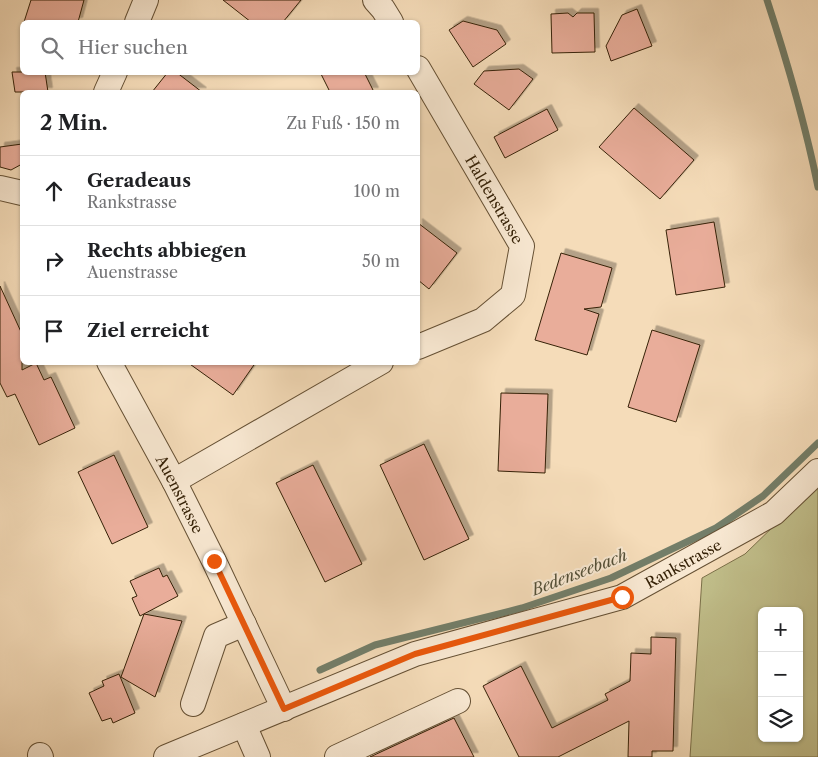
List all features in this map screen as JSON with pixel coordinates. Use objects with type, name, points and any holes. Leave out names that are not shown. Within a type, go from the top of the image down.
[{"type":"street","points":[[138,20],[146,0]]},
{"type":"street","points":[[375,0],[390,20]]},
{"type":"street","name":"Haldenstrasse","points":[[420,71],[522,246],[513,295],[483,320],[420,346]]},
{"type":"street","points":[[107,90],[114,75]]},
{"type":"street","points":[[0,188],[20,193]]},
{"type":"street","name":"Auenstrasse","points":[[111,365],[174,481],[284,709]]},
{"type":"street","points":[[174,481],[376,365]]},
{"type":"street","name":"Rankstrasse","points":[[166,757],[415,654],[622,597],[774,512],[818,471]]},
{"type":"street","points":[[193,704],[216,636],[244,624]]},
{"type":"street","points":[[337,757],[377,748],[458,700]]},
{"type":"street","points":[[244,725],[258,757]]},
{"type":"shaded area","points":[[818,483],[818,757],[690,757],[702,578],[745,554]]},
{"type":"building","points":[[31,0],[84,0],[79,20],[25,20]]},
{"type":"building","points":[[223,0],[301,0],[285,20],[248,20]]},
{"type":"building","points":[[637,9],[652,46],[611,61],[606,46],[622,15]]},
{"type":"building","points":[[568,13],[573,17],[577,13],[594,13],[595,52],[552,53],[551,14]]},
{"type":"building","points":[[463,21],[497,30],[506,44],[473,67],[449,30]]},
{"type":"building","points":[[519,69],[533,79],[509,110],[474,84],[484,71]]},
{"type":"building","points":[[12,72],[20,72],[20,75],[45,75],[48,90],[20,90],[20,92],[15,92]]},
{"type":"building","points":[[166,75],[180,75],[199,90],[154,90]]},
{"type":"building","points":[[322,75],[366,75],[373,90],[329,90]]},
{"type":"building","points":[[634,108],[694,160],[660,199],[599,147]]},
{"type":"building","points":[[547,109],[558,130],[505,158],[494,137]]},
{"type":"building","points":[[20,144],[20,165],[11,170],[0,167],[0,147]]},
{"type":"building","points":[[714,222],[725,287],[676,295],[666,230]]},
{"type":"building","points":[[420,225],[457,253],[429,289],[420,282]]},
{"type":"building","points":[[561,253],[612,268],[601,307],[584,309],[599,314],[587,355],[535,340]]},
{"type":"building","points":[[0,286],[20,330],[20,365],[22,365],[22,370],[32,365],[37,365],[44,380],[51,377],[75,428],[39,445],[15,394],[7,397],[0,383]]},
{"type":"building","points":[[652,330],[700,345],[676,422],[628,407]]},
{"type":"building","points":[[191,365],[254,365],[233,395]]},
{"type":"building","points":[[501,393],[548,394],[545,473],[498,471]]},
{"type":"building","points":[[424,444],[469,539],[424,560],[380,465]]},
{"type":"building","points":[[114,455],[148,527],[112,544],[78,472]]},
{"type":"building","points":[[313,465],[362,564],[325,582],[276,483]]},
{"type":"building","points":[[159,568],[163,577],[167,575],[178,596],[140,616],[132,598],[137,596],[130,581]]},
{"type":"building","points":[[144,614],[182,621],[155,697],[121,677]]},
{"type":"building","points":[[651,637],[676,638],[673,751],[652,751],[652,757],[628,757],[629,721],[558,757],[519,757],[483,686],[521,666],[552,728],[608,700],[605,694],[630,681],[631,653],[651,654]]},
{"type":"building","points":[[119,674],[135,713],[113,723],[111,718],[102,721],[89,693],[104,686],[102,681]]},
{"type":"building","points":[[454,718],[474,757],[370,757]]},
{"type":"waterway","points":[[767,0],[795,92],[818,187]]},
{"type":"waterway","name":"Bedenseebach","points":[[320,670],[375,645],[522,608],[611,578],[716,528],[763,496],[818,443]]},
{"type":"route","points":[[214,561],[284,709],[415,654],[622,597]]}]
